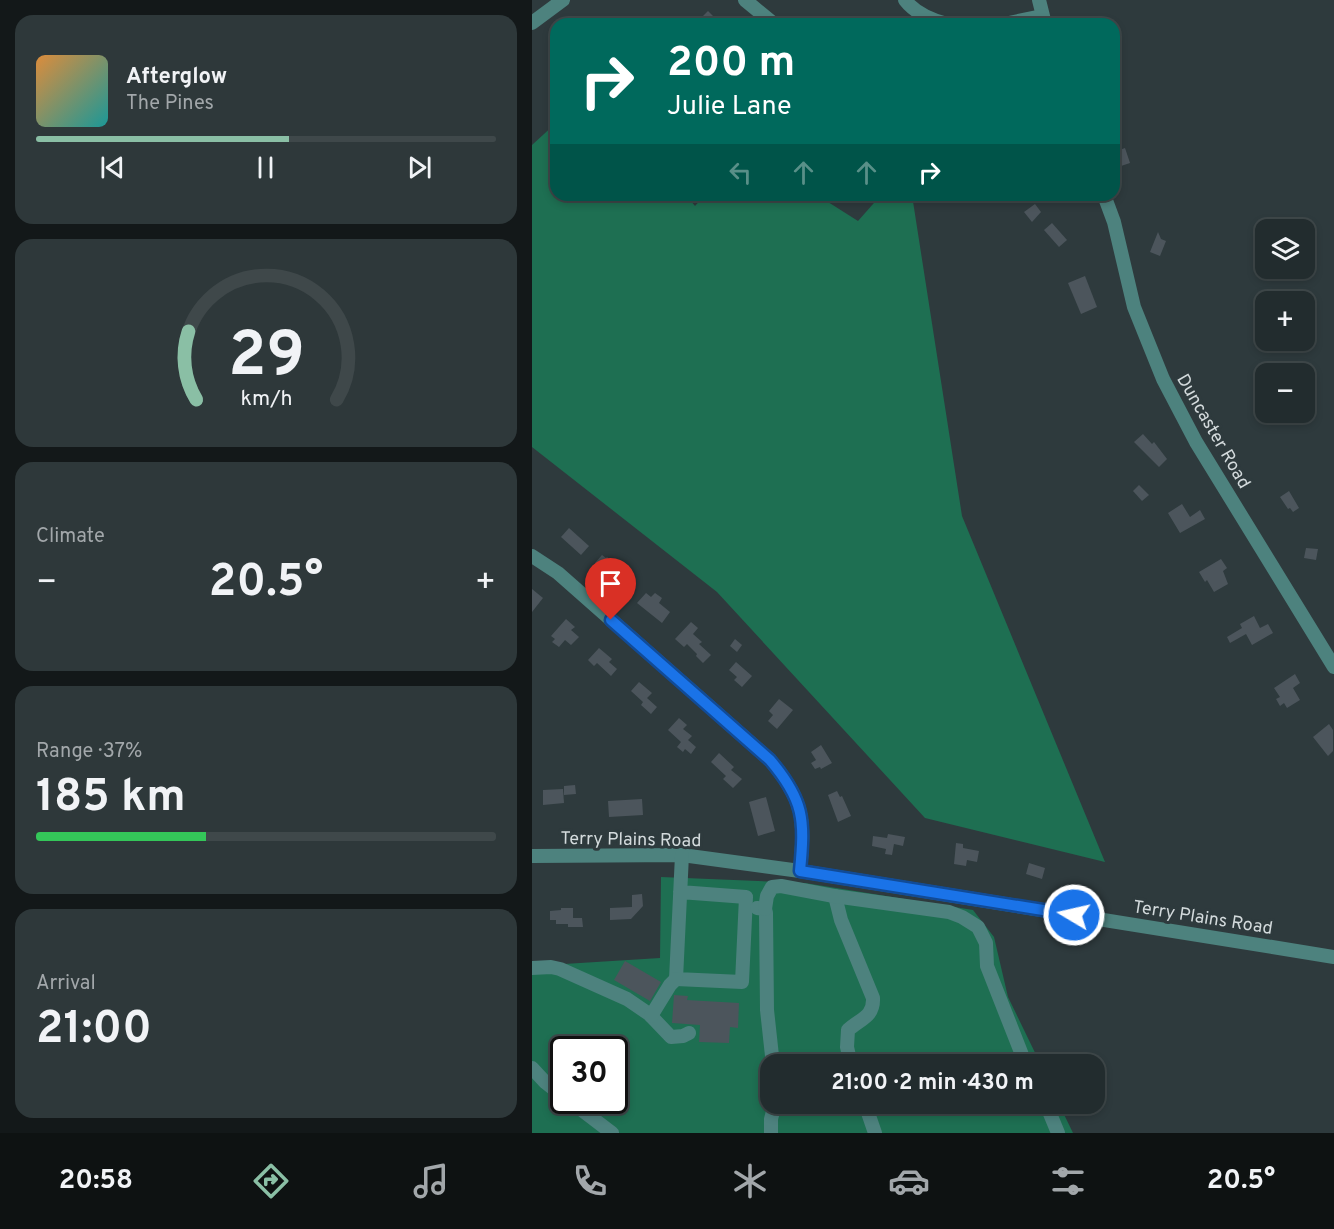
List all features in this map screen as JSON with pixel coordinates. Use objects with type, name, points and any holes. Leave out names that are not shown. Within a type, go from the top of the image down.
[{"type":"street","points":[[532,23],[563,0]]},
{"type":"street","points":[[745,0],[767,18]]},
{"type":"street","points":[[905,0],[909,6],[928,18]]},
{"type":"street","points":[[1039,0],[1043,18]]},
{"type":"street","name":"Duncaster Road","points":[[1106,201],[1114,222],[1134,307],[1163,379],[1196,441],[1333,667]]},
{"type":"street","points":[[532,556],[558,573],[770,760],[795,793],[802,819],[800,871]]},
{"type":"street","points":[[650,1016],[676,979],[682,855]]},
{"type":"street","name":"Terry Plains Road","points":[[532,856],[682,855],[800,871],[1333,957]]},
{"type":"street","points":[[772,1054],[767,1010],[764,909],[772,887],[781,886],[949,912],[978,927],[986,943],[987,966],[1022,1054]]},
{"type":"street","points":[[676,979],[742,982],[746,908],[746,897],[680,892]]},
{"type":"street","points":[[835,896],[841,920],[873,998],[872,1011],[848,1030],[849,1054]]},
{"type":"street","points":[[746,908],[764,909]]},
{"type":"street","points":[[532,968],[551,967],[627,999],[650,1016],[670,1037],[676,1038],[689,1033]]},
{"type":"street","points":[[532,1068],[550,1086]]},
{"type":"street","points":[[587,1114],[612,1133]]},
{"type":"street","points":[[771,1133],[772,1114]]},
{"type":"street","points":[[868,1114],[875,1133]]},
{"type":"street","points":[[1050,1114],[1058,1133]]},
{"type":"green space","points":[[550,128],[550,201],[691,201],[695,206],[700,201],[826,201],[858,221],[876,201],[913,201],[962,516],[1105,862],[925,818],[717,592],[532,447],[532,145]]},
{"type":"green space","points":[[661,877],[805,883],[973,910],[994,937],[1008,997],[1036,1054],[760,1054],[760,1114],[1064,1114],[1073,1133],[532,1133],[532,966],[660,958]]},
{"type":"building","points":[[708,11],[715,18],[701,18]]},
{"type":"building","points":[[1125,148],[1130,163],[1120,166],[1120,150]]},
{"type":"building","points":[[1035,204],[1041,212],[1032,222],[1024,212]]},
{"type":"building","points":[[1052,223],[1067,240],[1059,247],[1044,230]]},
{"type":"building","points":[[1158,232],[1161,239],[1166,241],[1160,256],[1150,252]]},
{"type":"building","points":[[1085,276],[1097,307],[1081,314],[1068,283]]},
{"type":"building","points":[[1143,434],[1152,444],[1154,442],[1167,459],[1159,467],[1134,442]]},
{"type":"building","points":[[1139,485],[1149,495],[1142,501],[1133,491]]},
{"type":"building","points":[[1289,491],[1299,508],[1293,512],[1290,508],[1288,509],[1280,497]]},
{"type":"building","points":[[1182,504],[1190,517],[1200,510],[1205,519],[1180,533],[1168,513]]},
{"type":"building","points":[[569,528],[589,546],[581,555],[561,537]]},
{"type":"building","points":[[1306,548],[1318,549],[1316,560],[1304,558]]},
{"type":"building","points":[[602,555],[625,575],[616,585],[599,573],[602,570],[595,563]]},
{"type":"building","points":[[1221,559],[1227,568],[1223,571],[1228,584],[1214,592],[1199,572]]},
{"type":"building","points":[[532,589],[543,598],[532,612]]},
{"type":"building","points":[[646,593],[651,597],[655,593],[662,598],[659,603],[670,612],[662,623],[637,603]]},
{"type":"building","points":[[1254,616],[1260,628],[1268,624],[1273,633],[1252,645],[1246,634],[1230,643],[1227,637],[1242,628],[1240,624]]},
{"type":"building","points":[[566,619],[575,627],[571,630],[579,637],[571,645],[565,640],[559,647],[552,642],[555,639],[551,636]]},
{"type":"building","points":[[691,622],[698,628],[693,634],[702,642],[699,644],[711,655],[703,663],[687,644],[684,647],[675,639]]},
{"type":"building","points":[[735,639],[742,645],[737,652],[730,646]]},
{"type":"building","points":[[599,648],[612,659],[609,662],[617,669],[611,676],[597,663],[594,666],[588,660]]},
{"type":"building","points":[[736,662],[752,676],[742,687],[734,680],[737,677],[729,670]]},
{"type":"building","points":[[1295,674],[1300,683],[1293,688],[1300,700],[1287,708],[1284,703],[1280,706],[1276,699],[1280,697],[1274,688]]},
{"type":"building","points":[[639,682],[652,693],[647,698],[657,707],[651,714],[641,705],[643,702],[631,691]]},
{"type":"building","points":[[779,699],[793,710],[777,729],[768,721],[773,715],[769,711]]},
{"type":"building","points":[[679,718],[687,725],[683,729],[692,736],[688,740],[696,747],[691,754],[677,747],[681,742],[668,730]]},
{"type":"building","points":[[1329,724],[1333,730],[1333,751],[1328,756],[1313,737]]},
{"type":"building","points":[[821,745],[832,763],[821,769],[820,767],[815,769],[811,763],[816,760],[811,752]]},
{"type":"building","points":[[719,753],[734,767],[731,770],[742,779],[733,788],[723,779],[726,776],[711,762]]},
{"type":"building","points":[[575,785],[576,794],[564,795],[564,786]]},
{"type":"building","points":[[563,789],[564,803],[543,805],[543,790]]},
{"type":"building","points":[[837,791],[840,797],[842,796],[851,816],[838,822],[828,795]]},
{"type":"building","points":[[766,797],[775,831],[758,836],[749,802]]},
{"type":"building","points":[[642,799],[643,815],[609,817],[608,801]]},
{"type":"building","points":[[888,834],[905,837],[903,846],[894,844],[892,855],[885,854],[886,849],[872,846],[873,836],[887,838]]},
{"type":"building","points":[[956,843],[963,844],[963,848],[979,851],[977,862],[967,860],[966,866],[954,864]]},
{"type":"building","points":[[1029,863],[1045,868],[1042,879],[1026,874]]},
{"type":"building","points":[[642,894],[643,906],[631,919],[610,920],[610,908],[632,907],[632,895]]},
{"type":"building","points":[[561,908],[573,908],[573,918],[582,918],[583,927],[568,927],[568,924],[556,924],[556,920],[550,920],[550,911],[561,910]]},
{"type":"building","points":[[625,961],[661,982],[650,1001],[614,980]]},
{"type":"building","points":[[674,995],[688,996],[687,1000],[739,1003],[738,1028],[730,1027],[729,1043],[699,1042],[700,1025],[672,1023]]},
{"type":"route","points":[[611,620],[770,760],[787,780],[795,793],[802,819],[803,843],[800,871],[1074,915]]}]
